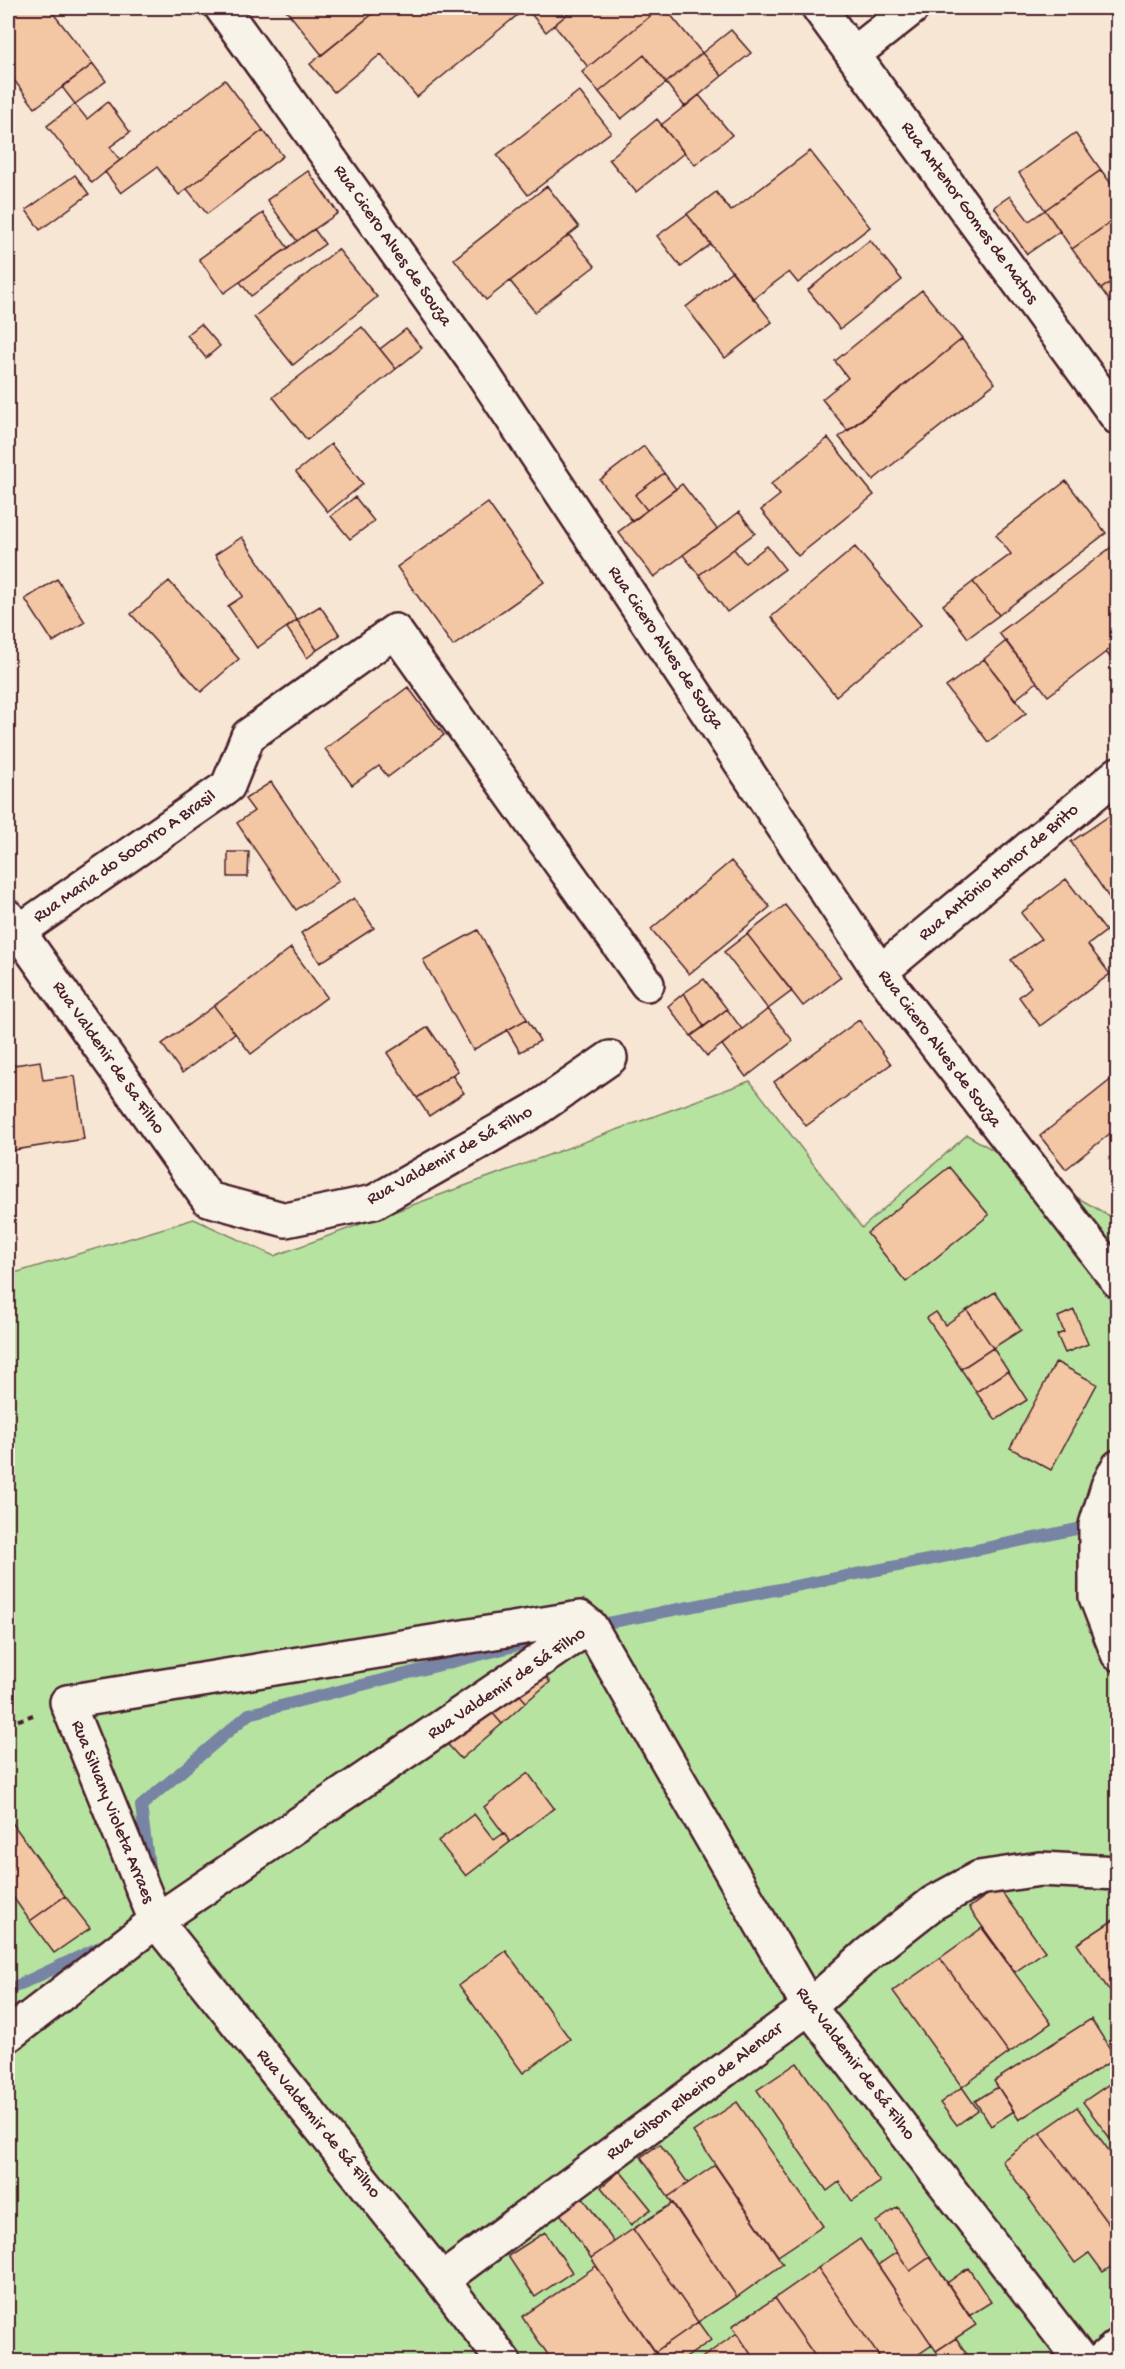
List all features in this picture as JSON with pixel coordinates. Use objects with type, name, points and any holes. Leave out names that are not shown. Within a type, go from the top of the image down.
[{"type":"street","name":"Rua Cicero Alves de Souza","points":[[222,8],[479,368],[880,972],[1118,1281]]},
{"type":"street","name":"Rua Antenor Gomes de Matos","points":[[819,8],[1118,418]]},
{"type":"street","points":[[854,54],[912,8]]},
{"type":"street","name":"Rua Maria do Socorro A Brasil","points":[[11,929],[228,786],[248,736],[395,631],[647,984]]},
{"type":"street","name":"Rua Antônio Honor de Brito","points":[[880,972],[1118,774]]},
{"type":"street","name":"Rua Valdenir de Sa Filho","points":[[11,929],[208,1199]]},
{"type":"street","name":"Rua Valdemir de Sá Filho","points":[[208,1199],[286,1220],[374,1202],[535,1110],[610,1058]]},
{"type":"street","points":[[1118,1467],[1108,1486],[1096,1525],[1096,1597],[1118,1654]]},
{"type":"street","name":"Rua Silvany Violeta Arraes","points":[[156,1921],[67,1702],[580,1618],[590,1626]]},
{"type":"street","name":"Rua Valdemir de Sá Filho","points":[[504,2361],[156,1921],[590,1626],[809,2007],[1082,2361]]},
{"type":"street","name":"Rua Gilson RIbeiro de Alencar","points":[[442,2280],[809,2007],[868,1954],[933,1903],[980,1878],[1040,1869],[1118,1873]]},
{"type":"street","points":[[8,2035],[156,1921]]},
{"type":"street","points":[[1099,2361],[1118,2346]]},
{"type":"green space","points":[[750,1081],[862,1228],[967,1135],[1117,1220],[1117,2361],[8,2362],[8,1275],[194,1219],[274,1256]]},
{"type":"building","points":[[8,8],[49,8],[93,64],[35,108],[8,72]]},
{"type":"building","points":[[289,8],[380,8],[322,55],[286,10]]},
{"type":"building","points":[[380,8],[526,8],[417,97],[381,54],[334,92],[310,64]]},
{"type":"building","points":[[526,8],[567,8],[570,12],[546,32]]},
{"type":"building","points":[[575,8],[660,8],[588,67],[554,25]]},
{"type":"building","points":[[660,8],[665,8],[702,53],[666,83],[644,55],[599,92],[582,72]]},
{"type":"building","points":[[731,30],[751,53],[722,76],[702,53]]},
{"type":"building","points":[[702,53],[722,76],[685,107],[666,83]]},
{"type":"building","points":[[644,55],[666,83],[621,119],[599,92]]},
{"type":"building","points":[[93,64],[106,81],[75,104],[62,87]]},
{"type":"building","points":[[225,80],[263,130],[179,195],[157,167],[121,193],[105,172]]},
{"type":"building","points":[[579,91],[611,132],[528,195],[497,155]]},
{"type":"building","points":[[699,95],[732,135],[695,165],[661,125]]},
{"type":"building","points":[[108,102],[130,132],[110,147],[120,160],[92,183],[47,126],[75,104],[87,119]]},
{"type":"building","points":[[657,119],[684,153],[636,192],[609,159]]},
{"type":"building","points":[[263,130],[283,156],[207,214],[187,189]]},
{"type":"building","points":[[1075,133],[1101,170],[1045,210],[1019,173]]},
{"type":"building","points":[[810,151],[870,227],[798,283],[789,272],[753,299],[687,214],[716,192],[731,211]]},
{"type":"building","points":[[1101,170],[1118,193],[1118,217],[1072,249],[1045,210]]},
{"type":"building","points":[[308,171],[338,213],[297,241],[267,200]]},
{"type":"building","points":[[75,175],[89,194],[40,230],[26,210]]},
{"type":"building","points":[[547,186],[579,227],[486,300],[454,259]]},
{"type":"building","points":[[1010,196],[1029,221],[1045,210],[1060,231],[1027,254],[994,207]]},
{"type":"building","points":[[263,213],[288,248],[224,293],[199,259]]},
{"type":"building","points":[[687,214],[711,244],[681,267],[657,236]]},
{"type":"building","points":[[1118,217],[1118,277],[1101,289],[1072,249]]},
{"type":"building","points":[[314,229],[325,244],[251,296],[240,282]]},
{"type":"building","points":[[569,235],[595,266],[535,312],[510,281]]},
{"type":"building","points":[[870,240],[902,280],[840,329],[808,290]]},
{"type":"building","points":[[338,249],[377,297],[293,365],[254,317]]},
{"type":"building","points":[[732,271],[772,322],[725,358],[686,307]]},
{"type":"building","points":[[1118,277],[1118,312],[1101,289]]},
{"type":"building","points":[[922,290],[962,339],[848,431],[822,399],[848,378],[835,361]]},
{"type":"building","points":[[201,324],[220,346],[206,358],[187,335]]},
{"type":"building","points":[[362,327],[396,369],[307,440],[273,397]]},
{"type":"building","points":[[406,329],[422,348],[396,369],[380,349]]},
{"type":"building","points":[[962,339],[995,383],[873,480],[839,437]]},
{"type":"building","points":[[828,438],[874,495],[798,556],[761,510],[780,495],[771,484]]},
{"type":"building","points":[[331,444],[363,484],[328,512],[296,472]]},
{"type":"building","points":[[644,446],[664,473],[635,495],[647,510],[633,522],[600,480]]},
{"type":"building","points":[[664,473],[676,489],[647,510],[635,495]]},
{"type":"building","points":[[1066,481],[1106,533],[999,615],[973,582],[1011,554],[996,535]]},
{"type":"building","points":[[682,484],[717,529],[654,577],[618,532]]},
{"type":"building","points":[[355,497],[374,521],[350,539],[331,516]]},
{"type":"building","points":[[488,503],[544,582],[453,646],[397,567]]},
{"type":"building","points":[[739,512],[755,533],[699,575],[683,555]]},
{"type":"building","points":[[242,537],[297,620],[257,648],[228,606],[243,596],[215,555]]},
{"type":"building","points":[[1118,542],[1118,643],[1048,696],[999,633]]},
{"type":"building","points":[[767,546],[785,569],[727,612],[699,575],[734,549],[745,563]]},
{"type":"building","points":[[855,547],[921,625],[836,696],[771,617]]},
{"type":"building","points":[[57,579],[85,622],[53,642],[25,599]]},
{"type":"building","points":[[169,581],[239,659],[201,692],[131,614]]},
{"type":"building","points":[[973,582],[999,615],[968,638],[943,605]]},
{"type":"building","points":[[8,597],[14,606],[8,611]]},
{"type":"building","points":[[320,606],[340,635],[317,650],[297,620]]},
{"type":"building","points":[[297,620],[317,650],[307,658],[287,628]]},
{"type":"building","points":[[1006,641],[1037,682],[1015,700],[984,659]]},
{"type":"building","points":[[1118,643],[1118,668],[1106,652]]},
{"type":"building","points":[[984,659],[1026,713],[988,742],[946,687]]},
{"type":"building","points":[[408,687],[444,735],[388,777],[379,766],[352,785],[325,749]]},
{"type":"building","points":[[271,782],[339,881],[296,910],[237,823],[254,811],[245,799]]},
{"type":"building","points":[[1115,812],[1118,815],[1118,903],[1114,905],[1071,842]]},
{"type":"building","points":[[228,852],[249,852],[248,877],[228,877]]},
{"type":"building","points":[[731,861],[770,907],[689,974],[651,929]]},
{"type":"building","points":[[1066,879],[1106,931],[1088,945],[1110,974],[1040,1026],[1019,997],[1031,987],[1011,960],[1041,939],[1021,913]]},
{"type":"building","points":[[354,898],[374,928],[320,963],[301,933]]},
{"type":"building","points":[[785,905],[841,977],[803,1006],[747,934]]},
{"type":"building","points":[[478,930],[527,1019],[473,1050],[423,960]]},
{"type":"building","points":[[747,934],[792,991],[768,1009],[724,952]]},
{"type":"building","points":[[291,948],[327,997],[251,1054],[214,1006]]},
{"type":"building","points":[[704,979],[727,1009],[704,1027],[684,993]]},
{"type":"building","points":[[684,993],[704,1027],[691,1036],[668,1006]]},
{"type":"building","points":[[214,1006],[235,1033],[182,1073],[162,1044]]},
{"type":"building","points":[[727,1009],[742,1029],[707,1056],[691,1036]]},
{"type":"building","points":[[768,1009],[793,1041],[746,1077],[722,1045]]},
{"type":"building","points":[[527,1019],[540,1041],[520,1052],[507,1030]]},
{"type":"building","points":[[859,1020],[891,1064],[806,1126],[774,1082]]},
{"type":"building","points":[[428,1027],[458,1071],[417,1098],[387,1053]]},
{"type":"building","points":[[40,1061],[43,1080],[75,1076],[84,1139],[8,1151],[8,1066]]},
{"type":"building","points":[[1118,1074],[1118,1127],[1066,1169],[1040,1136]]},
{"type":"building","points":[[452,1075],[464,1093],[429,1116],[417,1098]]},
{"type":"building","points":[[949,1167],[989,1215],[906,1282],[867,1233]]},
{"type":"building","points":[[995,1292],[1021,1330],[993,1348],[967,1310]]},
{"type":"building","points":[[967,1310],[993,1348],[961,1369],[927,1318],[936,1312],[945,1325]]},
{"type":"building","points":[[1074,1310],[1088,1344],[1065,1353],[1057,1335],[1064,1332],[1058,1317]]},
{"type":"building","points":[[993,1348],[1008,1371],[976,1392],[961,1369]]},
{"type":"building","points":[[1056,1362],[1097,1384],[1051,1470],[1010,1448]]},
{"type":"building","points":[[1008,1371],[1027,1400],[996,1420],[976,1392]]},
{"type":"building","points":[[531,1660],[550,1682],[526,1702],[507,1680]]},
{"type":"building","points":[[507,1680],[526,1702],[502,1724],[483,1702]]},
{"type":"building","points":[[483,1702],[502,1724],[461,1759],[441,1737]]},
{"type":"building","points":[[528,1773],[554,1808],[510,1842],[484,1807]]},
{"type":"building","points":[[474,1814],[494,1840],[504,1833],[510,1842],[466,1876],[438,1841]]},
{"type":"building","points":[[8,1817],[65,1896],[30,1921],[8,1890]]},
{"type":"building","points":[[998,1887],[1045,1951],[1015,1972],[969,1908]]},
{"type":"building","points":[[65,1896],[90,1928],[54,1953],[30,1921]]},
{"type":"building","points":[[1118,1917],[1118,2003],[1077,1944]]},
{"type":"building","points":[[982,1928],[1051,2023],[1009,2053],[940,1958]]},
{"type":"building","points":[[506,1951],[570,2039],[523,2073],[459,1985]]},
{"type":"building","points":[[940,1958],[1009,2053],[962,2087],[893,1991]]},
{"type":"building","points":[[1091,2019],[1116,2058],[1019,2120],[994,2081]]},
{"type":"building","points":[[797,2063],[880,2182],[852,2201],[839,2182],[827,2191],[757,2090]]},
{"type":"building","points":[[1118,2078],[1118,2149],[1083,2102]]},
{"type":"building","points":[[962,2087],[978,2110],[957,2125],[940,2103]]},
{"type":"building","points":[[998,2087],[1014,2111],[991,2126],[975,2101]]},
{"type":"building","points":[[737,2102],[823,2226],[778,2256],[693,2132]]},
{"type":"building","points":[[1077,2107],[1118,2163],[1118,2231],[1115,2233],[1040,2133]]},
{"type":"building","points":[[1040,2133],[1118,2237],[1118,2262],[1103,2272],[1089,2253],[1075,2263],[1002,2161]]},
{"type":"building","points":[[660,2144],[688,2183],[668,2197],[641,2157]]},
{"type":"building","points":[[715,2165],[783,2264],[737,2297],[668,2197]]},
{"type":"building","points":[[620,2171],[651,2209],[631,2225],[601,2187]]},
{"type":"building","points":[[582,2196],[614,2242],[591,2258],[559,2212]]},
{"type":"building","points":[[673,2203],[737,2297],[698,2322],[633,2229]]},
{"type":"building","points":[[898,2207],[930,2257],[910,2271],[876,2222]]},
{"type":"building","points":[[633,2229],[698,2322],[655,2352],[591,2258]]},
{"type":"building","points":[[545,2232],[572,2272],[535,2297],[508,2256]]},
{"type":"building","points":[[860,2239],[932,2345],[907,2362],[883,2362],[818,2268]]},
{"type":"building","points":[[897,2252],[910,2271],[930,2257],[976,2325],[936,2351],[878,2265]]},
{"type":"building","points":[[596,2266],[660,2358],[655,2362],[553,2362],[522,2317]]},
{"type":"building","points":[[818,2268],[883,2362],[819,2362],[775,2298]]},
{"type":"building","points":[[968,2268],[991,2302],[969,2316],[947,2283]]},
{"type":"building","points":[[775,2298],[819,2362],[756,2362],[732,2326]]},
{"type":"building","points":[[698,2322],[711,2340],[680,2362],[662,2362],[655,2352]]},
{"type":"building","points":[[737,2333],[756,2362],[696,2362]]},
{"type":"building","points":[[956,2338],[972,2362],[943,2362],[936,2351]]},
{"type":"waterway","points":[[592,1626],[933,1559],[1096,1525],[1118,1517]]},
{"type":"waterway","points":[[150,1874],[141,1806],[249,1714],[534,1641]]},
{"type":"waterway","points":[[8,1990],[102,1946]]}]
